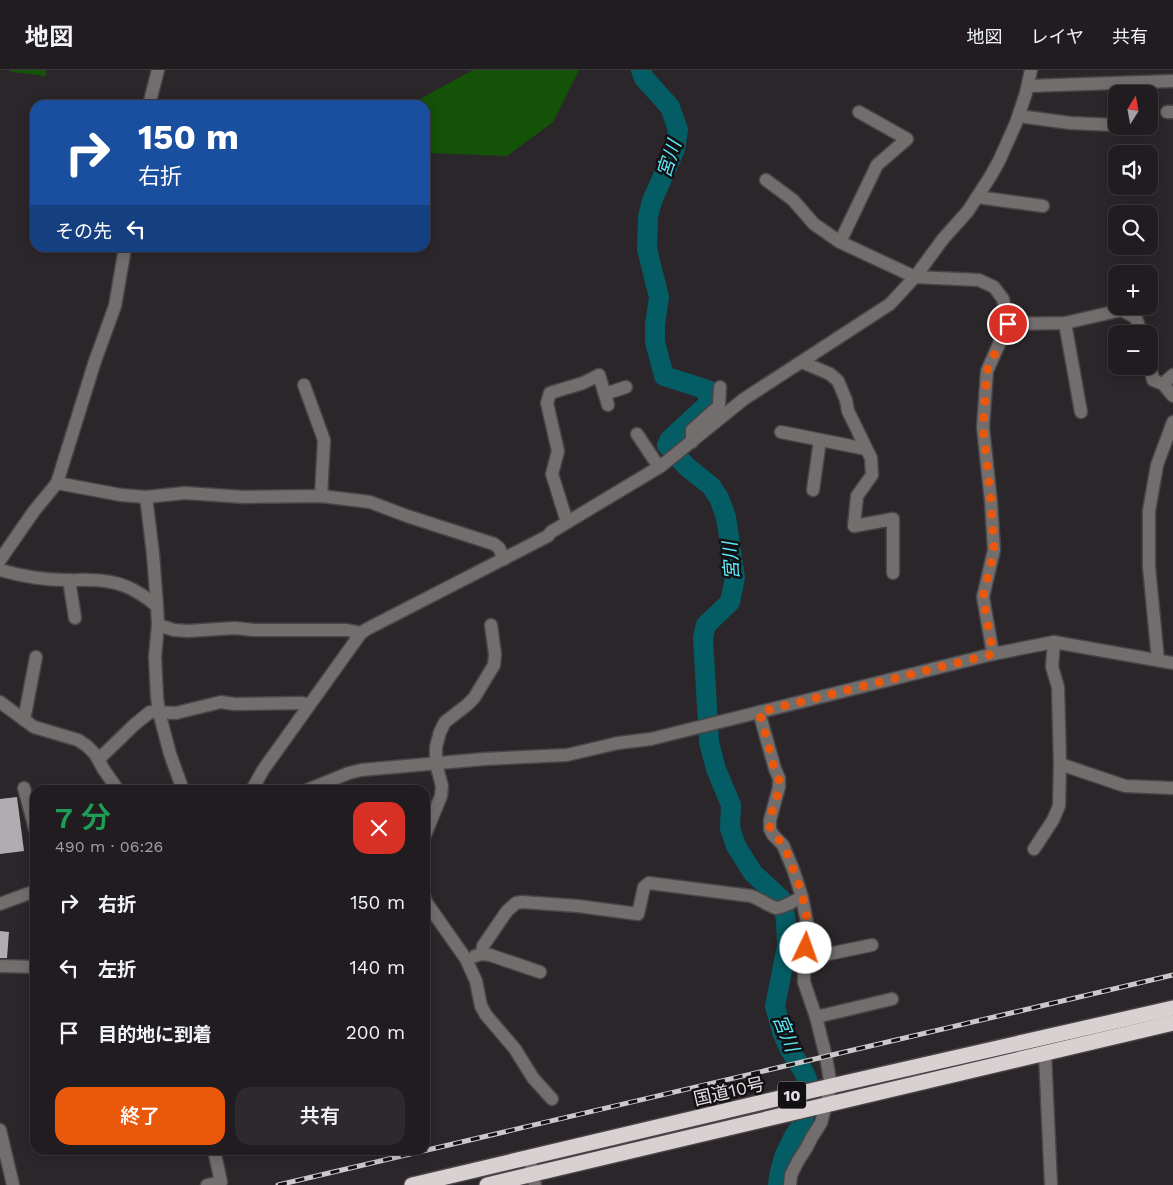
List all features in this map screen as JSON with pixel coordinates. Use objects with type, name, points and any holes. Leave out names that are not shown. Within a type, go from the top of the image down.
[{"type":"highway","name":"国道10号","points":[[412,1185],[831,1086],[1173,1008]]},
{"type":"highway","name":"国道10号","points":[[486,1185],[534,1180],[826,1104],[1173,1023]]},
{"type":"street","points":[[150,100],[158,70]]},
{"type":"street","points":[[255,785],[263,770],[361,633],[548,536],[551,532],[660,467],[744,399],[890,304],[915,278],[977,197],[999,161],[1018,116],[1031,70]]},
{"type":"street","points":[[1028,86],[1173,81]]},
{"type":"street","points":[[840,242],[877,165],[907,139],[859,112]]},
{"type":"street","points":[[1018,116],[1070,123],[1108,124]]},
{"type":"street","points":[[766,180],[793,200],[814,224],[840,242],[915,278],[978,280],[994,287],[1003,299],[1008,324],[987,371],[983,427],[994,550],[983,597],[993,654]]},
{"type":"street","points":[[977,197],[1043,206]]},
{"type":"street","points":[[0,560],[34,511],[58,483],[95,361],[115,306],[124,252]]},
{"type":"street","points":[[1008,324],[1065,323],[1122,310],[1136,318],[1139,325]]},
{"type":"street","points":[[1065,323],[1081,412]]},
{"type":"street","points":[[802,362],[830,374],[838,382],[846,400],[848,411],[871,458],[872,475],[857,496],[854,526],[893,519],[893,572]]},
{"type":"street","points":[[568,522],[552,474],[558,451],[547,403],[550,393],[583,383],[599,375],[606,400],[626,387]]},
{"type":"street","points":[[1152,375],[1153,380],[1168,380],[1173,396]]},
{"type":"street","points":[[304,385],[324,440],[321,496]]},
{"type":"street","points":[[688,445],[692,430],[719,406],[720,387]]},
{"type":"street","points":[[1158,660],[1149,567],[1149,511],[1157,465],[1173,422]]},
{"type":"street","points":[[781,432],[866,448]]},
{"type":"street","points":[[637,434],[660,467]]},
{"type":"street","points":[[813,490],[820,440]]},
{"type":"street","points":[[58,483],[121,495],[146,497],[185,493],[244,498],[321,496],[370,502],[494,544],[500,548],[504,559]]},
{"type":"street","points":[[146,497],[157,606],[158,625],[155,657],[157,697],[170,754],[180,785]]},
{"type":"street","points":[[0,570],[20,575],[69,580],[87,579],[116,583],[130,587],[157,606]]},
{"type":"street","points":[[69,580],[75,618]]},
{"type":"street","points":[[158,625],[174,630],[188,631],[235,628],[254,630],[347,630],[361,633]]},
{"type":"street","points":[[430,823],[441,796],[442,786],[436,764],[436,746],[440,732],[445,722],[474,698],[494,665],[495,654],[491,625]]},
{"type":"street","points":[[1034,849],[1053,820],[1059,806],[1058,687],[1052,667],[1054,642]]},
{"type":"street","points":[[320,785],[361,770],[484,759],[567,755],[618,743],[651,739],[993,654],[1054,642],[1173,663]]},
{"type":"street","points":[[24,720],[36,657]]},
{"type":"street","points":[[0,702],[34,727],[78,740],[87,746],[99,760],[114,785]]},
{"type":"street","points":[[99,760],[150,712],[176,713],[221,702],[234,704],[302,703],[309,705]]},
{"type":"street","points":[[759,712],[779,778],[779,787],[770,820],[770,829],[783,845],[802,897],[808,928],[804,959],[804,982],[816,1017],[831,1086],[821,1123],[812,1137],[808,1148],[798,1160],[791,1175],[790,1185]]},
{"type":"street","points":[[1060,764],[1125,786],[1173,788]]},
{"type":"street","points":[[24,788],[30,810]]},
{"type":"street","points":[[482,954],[483,946],[507,911],[522,902],[578,906],[638,914],[644,887],[649,883],[751,896],[778,908],[802,897]]},
{"type":"street","points":[[0,904],[30,893]]},
{"type":"street","points":[[430,908],[466,959],[476,981],[481,1006],[486,1015],[515,1049],[533,1078],[552,1099]]},
{"type":"street","points":[[804,959],[872,945]]},
{"type":"street","points":[[466,959],[482,954],[490,955],[540,972]]},
{"type":"street","points":[[0,966],[30,967]]},
{"type":"street","points":[[816,1017],[892,999]]},
{"type":"street","points":[[1045,1053],[1051,1185]]},
{"type":"street","points":[[0,1130],[13,1185]]},
{"type":"street","points":[[207,1185],[221,1182],[215,1155]]},
{"type":"street","points":[[529,1157],[534,1180]]},
{"type":"green space","points":[[9,70],[46,70],[46,76],[12,72]]},
{"type":"green space","points":[[473,70],[579,70],[553,122],[507,156],[430,153],[430,100],[418,100]]},
{"type":"building","points":[[17,797],[24,851],[0,854],[0,799]]},
{"type":"building","points":[[0,931],[9,932],[7,958],[0,958]]},
{"type":"waterway","name":"宮川","points":[[641,70],[644,78],[670,107],[678,130],[675,149],[652,201],[648,217],[647,249],[659,297],[655,325],[655,342],[664,376],[708,390],[708,404],[670,439],[667,445],[687,467],[711,486],[719,498],[726,517],[735,578],[730,602],[706,625],[703,637],[709,742],[716,769],[731,805],[730,828],[736,846],[753,873],[781,899],[786,920],[787,946],[775,1006],[782,1032],[807,1079],[803,1124],[794,1136],[784,1157],[778,1185]]},
{"type":"railway","points":[[430,1149],[1173,975]]},
{"type":"railway","points":[[278,1185],[406,1155]]},
{"type":"route","points":[[806,948],[808,928],[802,897],[783,845],[770,829],[770,820],[779,787],[779,778],[759,712],[993,654],[983,597],[994,550],[983,427],[987,371],[1008,324]]}]
